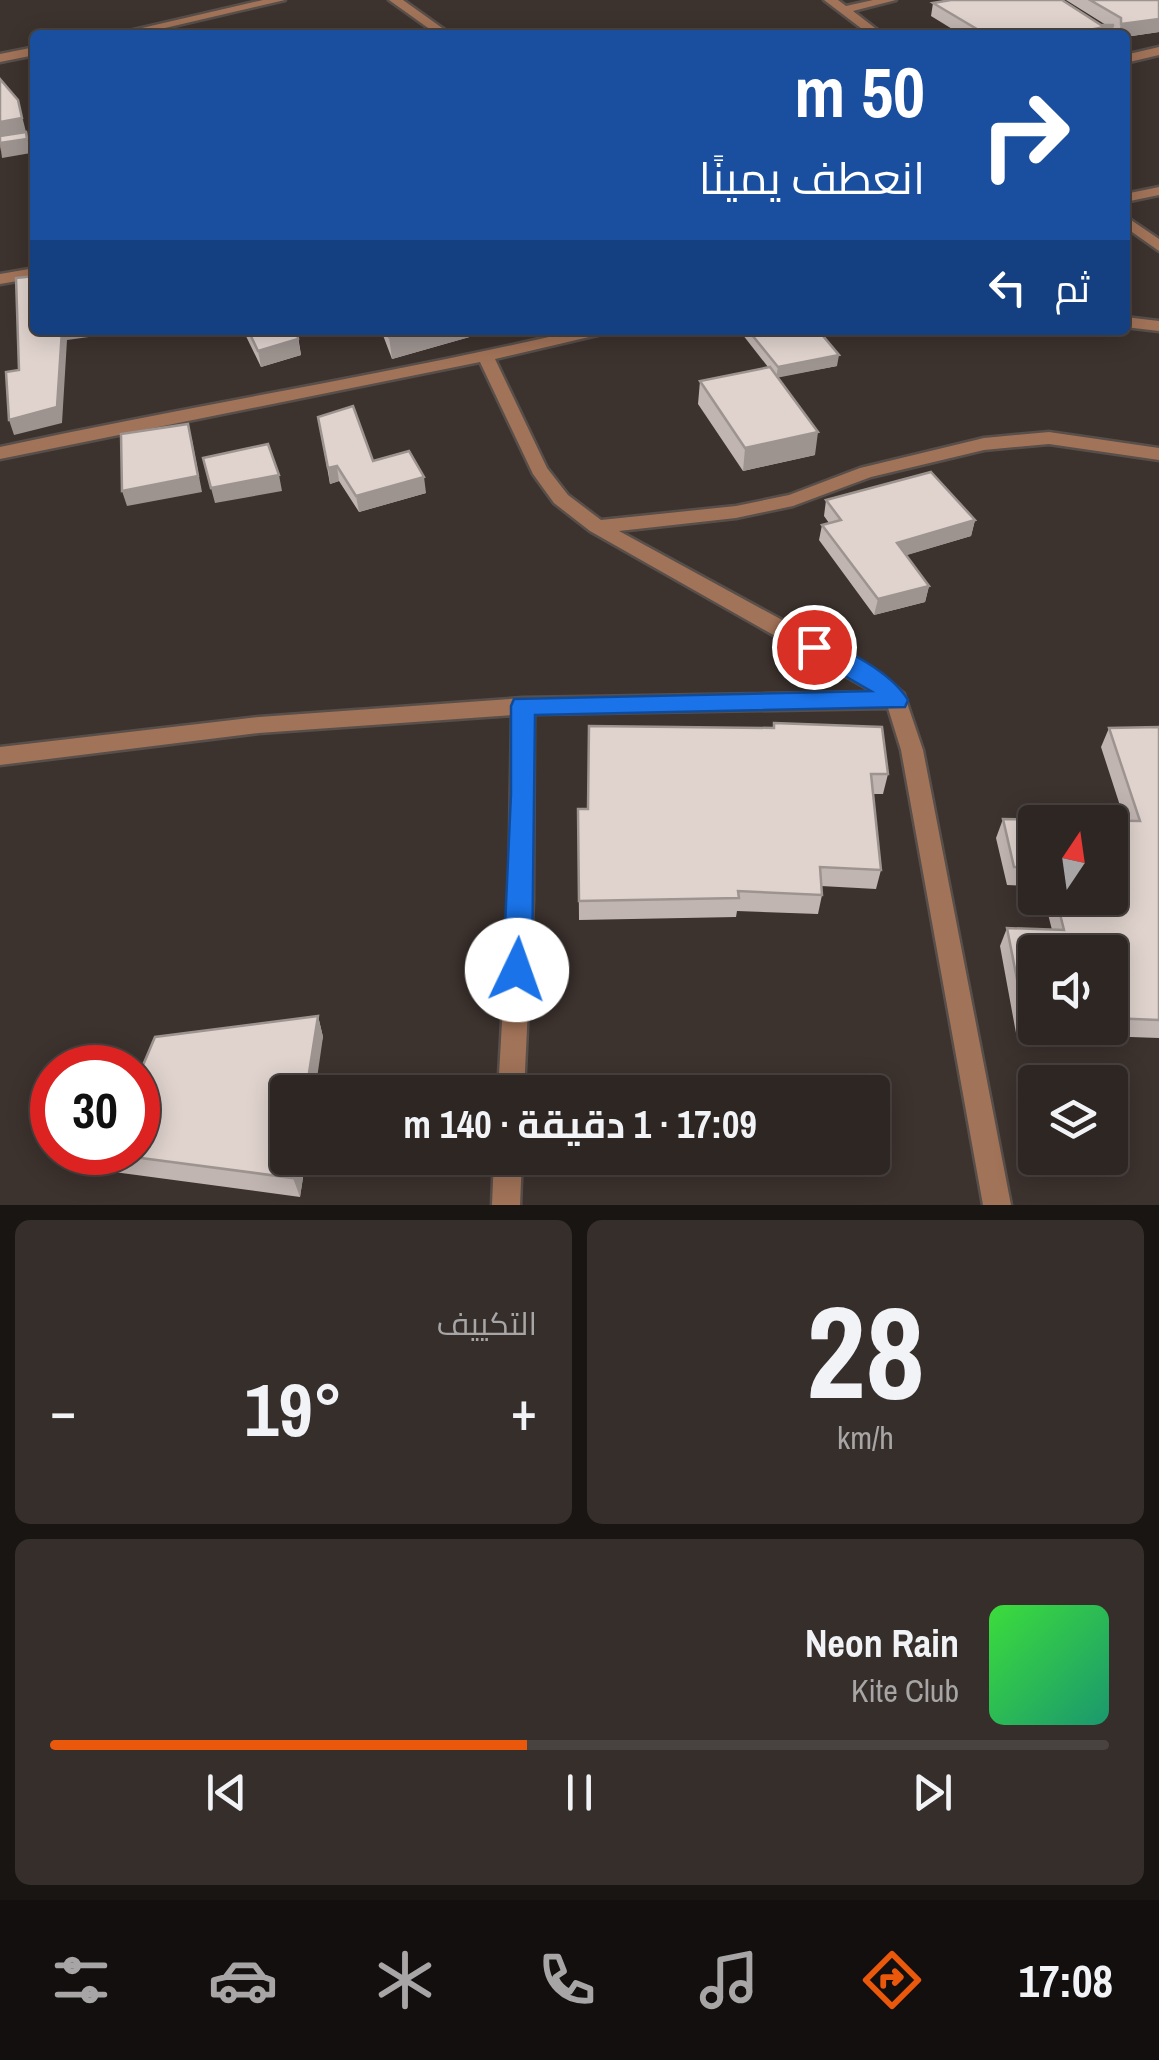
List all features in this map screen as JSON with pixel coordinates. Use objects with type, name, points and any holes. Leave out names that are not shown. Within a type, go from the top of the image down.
[{"type":"street","points":[[141,30],[279,0]]},
{"type":"street","points":[[395,0],[439,30]]},
{"type":"street","points":[[830,0],[871,30]]},
{"type":"street","points":[[843,10],[890,0]]},
{"type":"street","points":[[1130,47],[1142,54]]},
{"type":"street","points":[[0,58],[30,52]]},
{"type":"street","points":[[1130,57],[1159,52]]},
{"type":"street","points":[[0,144],[30,139]]},
{"type":"street","points":[[1130,197],[1159,190]]},
{"type":"street","points":[[1130,224],[1159,246]]},
{"type":"street","points":[[0,280],[30,274]]},
{"type":"street","points":[[1130,323],[1159,326]]},
{"type":"street","points":[[0,452],[486,358],[580,335]]},
{"type":"street","points":[[486,358],[539,470],[561,499],[597,526],[874,680],[896,700],[912,750],[996,1205]]},
{"type":"street","points":[[597,526],[755,508],[792,500],[923,456],[984,444],[1049,438],[1159,454]]},
{"type":"street","points":[[0,756],[259,725],[523,706],[896,700]]},
{"type":"street","points":[[512,1075],[521,901],[523,706]]},
{"type":"street","points":[[506,1205],[507,1175]]},
{"type":"building","points":[[1062,0],[1101,25],[1114,25],[1090,30],[979,30],[933,3]]},
{"type":"building","points":[[1090,0],[1159,0],[1159,19],[1121,24],[1121,18]]},
{"type":"building","points":[[0,79],[18,100],[22,118],[0,122]]},
{"type":"building","points":[[26,132],[27,139],[0,143],[0,136]]},
{"type":"building","points":[[30,277],[30,335],[62,335],[57,407],[9,420],[6,372],[19,370],[16,278]]},
{"type":"building","points":[[250,335],[298,335],[298,339],[258,351]]},
{"type":"building","points":[[752,335],[822,335],[839,355],[778,367]]},
{"type":"building","points":[[770,367],[818,432],[745,448],[700,381]]},
{"type":"building","points":[[353,406],[373,461],[409,451],[424,477],[356,496],[337,466],[328,468],[318,417]]},
{"type":"building","points":[[188,424],[198,476],[122,491],[121,434]]},
{"type":"building","points":[[268,444],[279,475],[211,488],[203,458]]},
{"type":"building","points":[[931,472],[975,520],[897,543],[929,586],[878,599],[822,525],[841,520],[826,500]]},
{"type":"building","points":[[774,723],[882,727],[888,774],[871,774],[881,870],[820,867],[822,895],[738,891],[739,898],[579,901],[578,809],[588,809],[589,726],[774,728]]},
{"type":"building","points":[[1159,727],[1159,1020],[1128,1019],[1128,935],[1018,935],[1018,984],[1007,928],[1064,930],[1060,915],[1128,915],[1128,821],[1140,821],[1109,728]]},
{"type":"building","points":[[1003,819],[1018,819],[1018,867],[1014,867]]},
{"type":"building","points":[[318,1016],[309,1075],[270,1075],[270,1175],[160,1160],[160,1045],[152,1045],[155,1037]]},
{"type":"route","points":[[517,970],[523,706],[896,700],[874,680],[814,647]]}]
